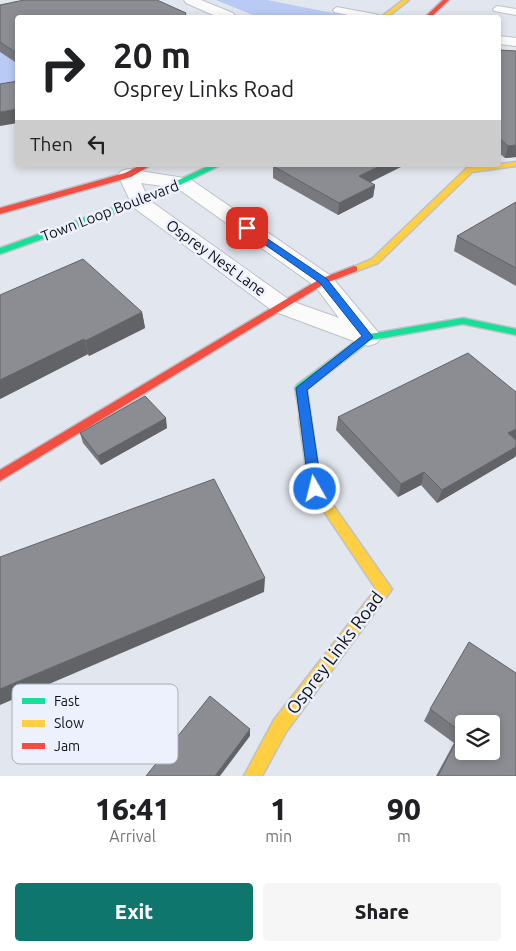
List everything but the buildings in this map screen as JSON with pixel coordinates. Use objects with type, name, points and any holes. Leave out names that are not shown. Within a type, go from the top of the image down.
[{"type":"street","points":[[190,0],[223,15]]},
{"type":"street","points":[[384,15],[406,0]]},
{"type":"street","points":[[429,15],[446,0]]},
{"type":"street","points":[[501,40],[516,42]]},
{"type":"street","name":"Osprey Nest Lane","points":[[501,166],[516,164]]},
{"type":"street","name":"Town Loop Boulevard","points":[[0,251],[140,203],[183,184],[213,167]]},
{"type":"street","name":"Osprey Nest Lane","points":[[0,476],[323,281],[376,261],[470,170],[493,167]]},
{"type":"street","points":[[140,203],[137,170],[183,184],[323,281],[368,337]]},
{"type":"street","name":"Town Loop Boulevard","points":[[0,211],[137,170]]},
{"type":"street","name":"Osprey Nest Lane","points":[[140,203],[282,306],[368,337]]},
{"type":"street","name":"Osprey Links Road","points":[[253,776],[280,726],[385,589],[315,489],[301,388],[368,337],[463,321],[516,332]]},
{"type":"lane","points":[[498,9],[516,12]]},
{"type":"lane","points":[[337,10],[364,15]]},
{"type":"shaded area","points":[[216,0],[267,0],[343,15],[253,15]]},
{"type":"shaded area","points":[[0,52],[15,62],[15,95],[0,98]]},
{"type":"traffic: fast","points":[[0,251],[138,202],[213,167]]},
{"type":"traffic: fast","points":[[305,418],[301,388],[368,337],[463,321],[516,332]]},
{"type":"traffic: slow","points":[[386,15],[406,0]]},
{"type":"traffic: slow","points":[[501,166],[516,164]]},
{"type":"traffic: slow","points":[[354,269],[375,261],[470,170],[493,167]]},
{"type":"traffic: slow","points":[[253,776],[280,726],[385,589],[315,489],[305,418]]},
{"type":"traffic: jam","points":[[429,15],[446,0]]},
{"type":"traffic: jam","points":[[0,211],[128,175],[143,167]]},
{"type":"traffic: jam","points":[[0,476],[323,281],[354,269]]},
{"type":"route","points":[[247,228],[323,281],[368,337],[301,388],[315,489]]}]
